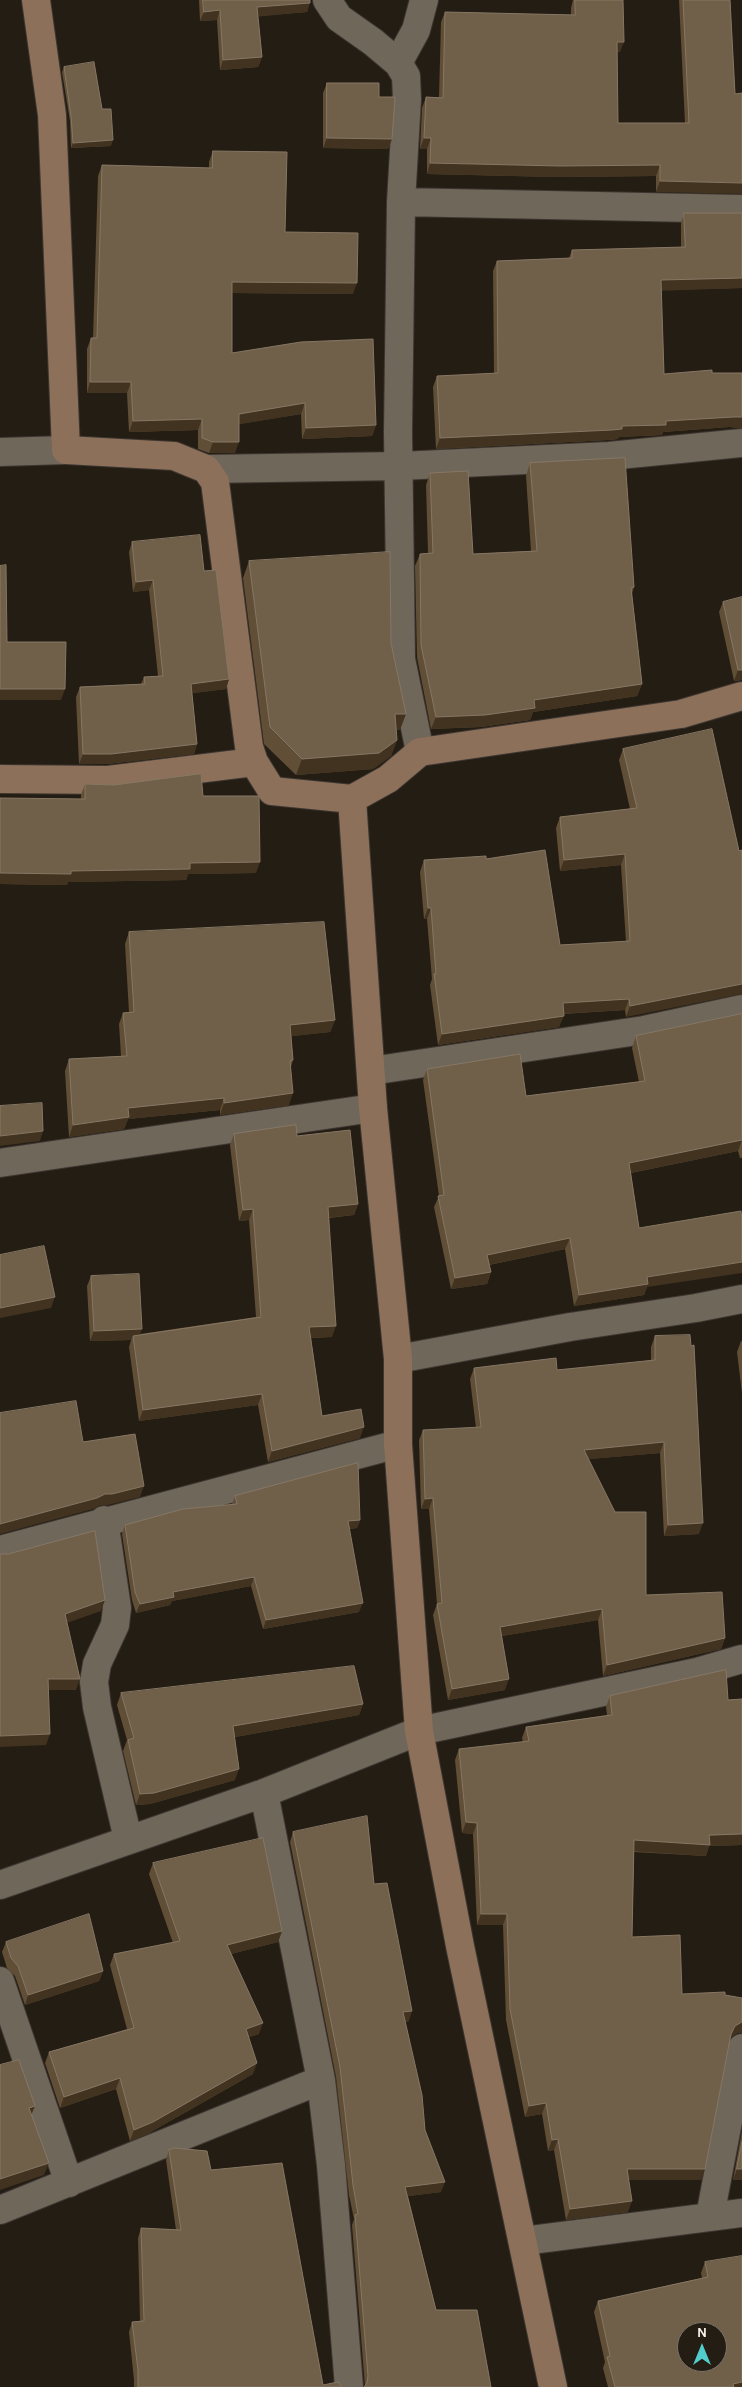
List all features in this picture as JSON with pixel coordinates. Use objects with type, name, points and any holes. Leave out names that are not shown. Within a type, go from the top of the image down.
[{"type":"main road","points":[[36,0],[52,115],[66,450],[174,456],[206,469],[215,482],[248,747],[254,762],[272,791],[352,799],[388,779],[420,752],[681,714],[742,696]]},
{"type":"main road","points":[[0,779],[108,780],[254,762]]},
{"type":"main road","points":[[352,799],[372,1071],[373,1108],[398,1359],[398,1444],[420,1731],[460,1946],[553,2387]]},
{"type":"street","points":[[327,0],[339,18],[373,42],[398,63],[406,76],[407,99],[401,202],[401,659],[420,752]]},
{"type":"street","points":[[398,63],[416,30],[424,0]]},
{"type":"street","points":[[401,202],[742,209]]},
{"type":"street","points":[[206,469],[400,466],[609,456],[742,443]]},
{"type":"street","points":[[0,452],[66,450]]},
{"type":"street","points":[[372,1071],[644,1030],[742,1009]]},
{"type":"street","points":[[0,1163],[373,1108]]},
{"type":"street","points":[[398,1359],[570,1327],[742,1299]]},
{"type":"street","points":[[0,1550],[104,1520],[201,1497],[398,1444]]},
{"type":"street","points":[[104,1520],[117,1608],[115,1625],[97,1664],[94,1682],[97,1707],[128,1839]]},
{"type":"street","points":[[0,1885],[264,1793],[420,1731],[697,1672],[742,1659]]},
{"type":"street","points":[[264,1793],[321,2080],[331,2165],[350,2387]]},
{"type":"street","points":[[0,1981],[69,2183]]},
{"type":"street","points":[[710,2216],[742,2048]]},
{"type":"street","points":[[0,2210],[321,2080]]},
{"type":"street","points":[[523,2241],[742,2213]]},
{"type":"building","points":[[203,0],[310,0],[310,3],[257,7],[262,57],[223,60],[220,10],[204,12]]},
{"type":"building","points":[[575,0],[623,0],[624,42],[617,42],[618,123],[689,123],[683,0],[730,0],[735,94],[742,93],[742,183],[660,181],[660,165],[560,166],[430,163],[431,138],[424,138],[426,97],[443,98],[445,12],[575,15]]},
{"type":"building","points":[[94,62],[102,109],[111,109],[113,140],[73,143],[64,67]]},
{"type":"building","points":[[327,83],[379,83],[379,97],[395,97],[392,139],[327,138]]},
{"type":"building","points":[[213,151],[287,152],[285,232],[358,233],[357,283],[232,282],[232,353],[301,342],[373,339],[376,425],[306,428],[305,403],[239,414],[239,442],[213,442],[202,438],[202,419],[133,421],[131,382],[90,382],[91,338],[97,338],[102,165],[212,168]]},
{"type":"building","points":[[684,213],[742,213],[742,278],[661,280],[664,374],[712,370],[712,373],[742,373],[742,417],[666,421],[666,425],[622,426],[622,429],[612,430],[440,438],[437,376],[498,373],[497,261],[572,258],[572,250],[685,247]]},
{"type":"building","points":[[625,458],[634,587],[631,588],[642,684],[534,700],[535,708],[485,715],[436,717],[421,645],[420,554],[433,553],[430,473],[468,471],[473,554],[537,551],[530,463]]},
{"type":"building","points":[[200,535],[204,571],[216,570],[229,679],[191,684],[197,744],[111,754],[83,754],[80,687],[145,684],[144,677],[163,676],[153,580],[136,582],[132,542]]},
{"type":"building","points":[[390,552],[391,643],[406,714],[395,714],[397,740],[379,753],[302,759],[270,727],[249,561]]},
{"type":"building","points":[[6,565],[7,642],[66,642],[65,689],[0,689],[0,566]]},
{"type":"building","points":[[742,597],[742,670],[738,670],[723,602]]},
{"type":"building","points":[[712,729],[739,851],[742,850],[742,984],[630,1006],[629,999],[563,1003],[564,1016],[442,1034],[434,974],[436,974],[431,908],[428,908],[424,860],[486,856],[486,859],[545,850],[560,945],[630,941],[625,854],[564,860],[560,817],[637,808],[623,749]]},
{"type":"building","points":[[201,774],[203,796],[259,796],[260,862],[190,863],[190,869],[71,871],[71,874],[0,873],[0,798],[85,799],[85,784],[114,785]]},
{"type":"building","points":[[324,922],[335,1020],[290,1025],[293,1060],[290,1061],[293,1093],[224,1103],[224,1098],[128,1108],[129,1117],[73,1125],[69,1059],[127,1056],[123,1013],[134,1012],[129,932]]},
{"type":"building","points":[[742,1014],[742,1140],[629,1163],[639,1228],[741,1211],[742,1262],[647,1277],[648,1284],[579,1295],[570,1238],[487,1255],[491,1272],[455,1278],[438,1196],[444,1195],[427,1069],[520,1054],[526,1096],[645,1081],[636,1036]]},
{"type":"building","points":[[42,1103],[43,1131],[0,1136],[0,1106]]},
{"type":"building","points":[[296,1125],[297,1136],[350,1130],[358,1204],[328,1207],[336,1326],[309,1327],[322,1416],[361,1409],[364,1427],[272,1451],[262,1394],[143,1410],[133,1336],[261,1317],[253,1209],[243,1210],[234,1134]]},
{"type":"building","points":[[44,1246],[55,1297],[0,1308],[0,1255]]},
{"type":"building","points":[[139,1274],[142,1329],[94,1331],[91,1276]]},
{"type":"building","points":[[690,1335],[691,1346],[694,1345],[703,1523],[668,1525],[664,1442],[584,1450],[615,1512],[646,1512],[646,1595],[722,1592],[725,1638],[607,1665],[602,1609],[500,1627],[509,1679],[452,1689],[437,1604],[442,1603],[433,1498],[425,1499],[423,1430],[481,1427],[474,1368],[556,1358],[557,1370],[655,1360],[655,1336]]},
{"type":"building","points":[[76,1401],[83,1442],[135,1434],[144,1486],[105,1494],[97,1498],[0,1524],[0,1413]]},
{"type":"building","points":[[358,1463],[360,1520],[348,1521],[363,1603],[266,1620],[254,1577],[173,1592],[174,1597],[140,1604],[135,1592],[125,1525],[183,1509],[237,1504],[235,1496]]},
{"type":"building","points":[[95,1531],[105,1600],[65,1614],[80,1679],[48,1679],[50,1734],[0,1736],[0,1554],[8,1554]]},
{"type":"building","points":[[354,1666],[363,1704],[233,1726],[239,1769],[154,1793],[140,1794],[128,1740],[134,1738],[121,1693]]},
{"type":"building","points":[[726,1670],[728,1700],[742,1699],[742,1834],[709,1835],[710,1845],[634,1840],[632,1937],[680,1935],[682,1994],[725,1992],[725,1995],[742,1998],[742,2022],[735,2026],[731,2034],[705,2169],[627,2169],[632,2201],[570,2209],[558,2139],[552,2140],[546,2103],[529,2106],[510,2009],[507,1914],[481,1914],[477,1823],[466,1822],[459,1749],[529,1741],[526,1727],[612,1715],[610,1696]]},
{"type":"building","points":[[367,1816],[374,1884],[387,1883],[412,2011],[403,2012],[422,2095],[425,2130],[445,2182],[405,2187],[436,2310],[477,2310],[491,2387],[364,2387],[368,2376],[355,2215],[358,2214],[340,2067],[293,1832]]},
{"type":"building","points":[[263,1838],[282,1931],[227,1945],[263,2023],[246,2029],[257,2063],[153,2122],[134,2130],[120,2078],[64,2097],[49,2052],[134,2028],[114,1954],[180,1941],[153,1863]]},
{"type":"building","points":[[89,1914],[103,1971],[28,1995],[18,1966],[11,1958],[6,1942]]},
{"type":"building","points":[[19,2060],[35,2106],[29,2108],[49,2163],[0,2179],[0,2065]]},
{"type":"building","points":[[742,2142],[742,2169],[737,2169]]},
{"type":"building","points":[[174,2148],[207,2151],[211,2170],[282,2163],[323,2385],[338,2382],[342,2387],[138,2387],[138,2370],[132,2322],[144,2321],[141,2228],[181,2230],[169,2150]]},
{"type":"building","points":[[742,2256],[742,2382],[733,2384],[734,2387],[615,2387],[607,2357],[610,2356],[598,2301],[708,2277],[705,2262]]}]
